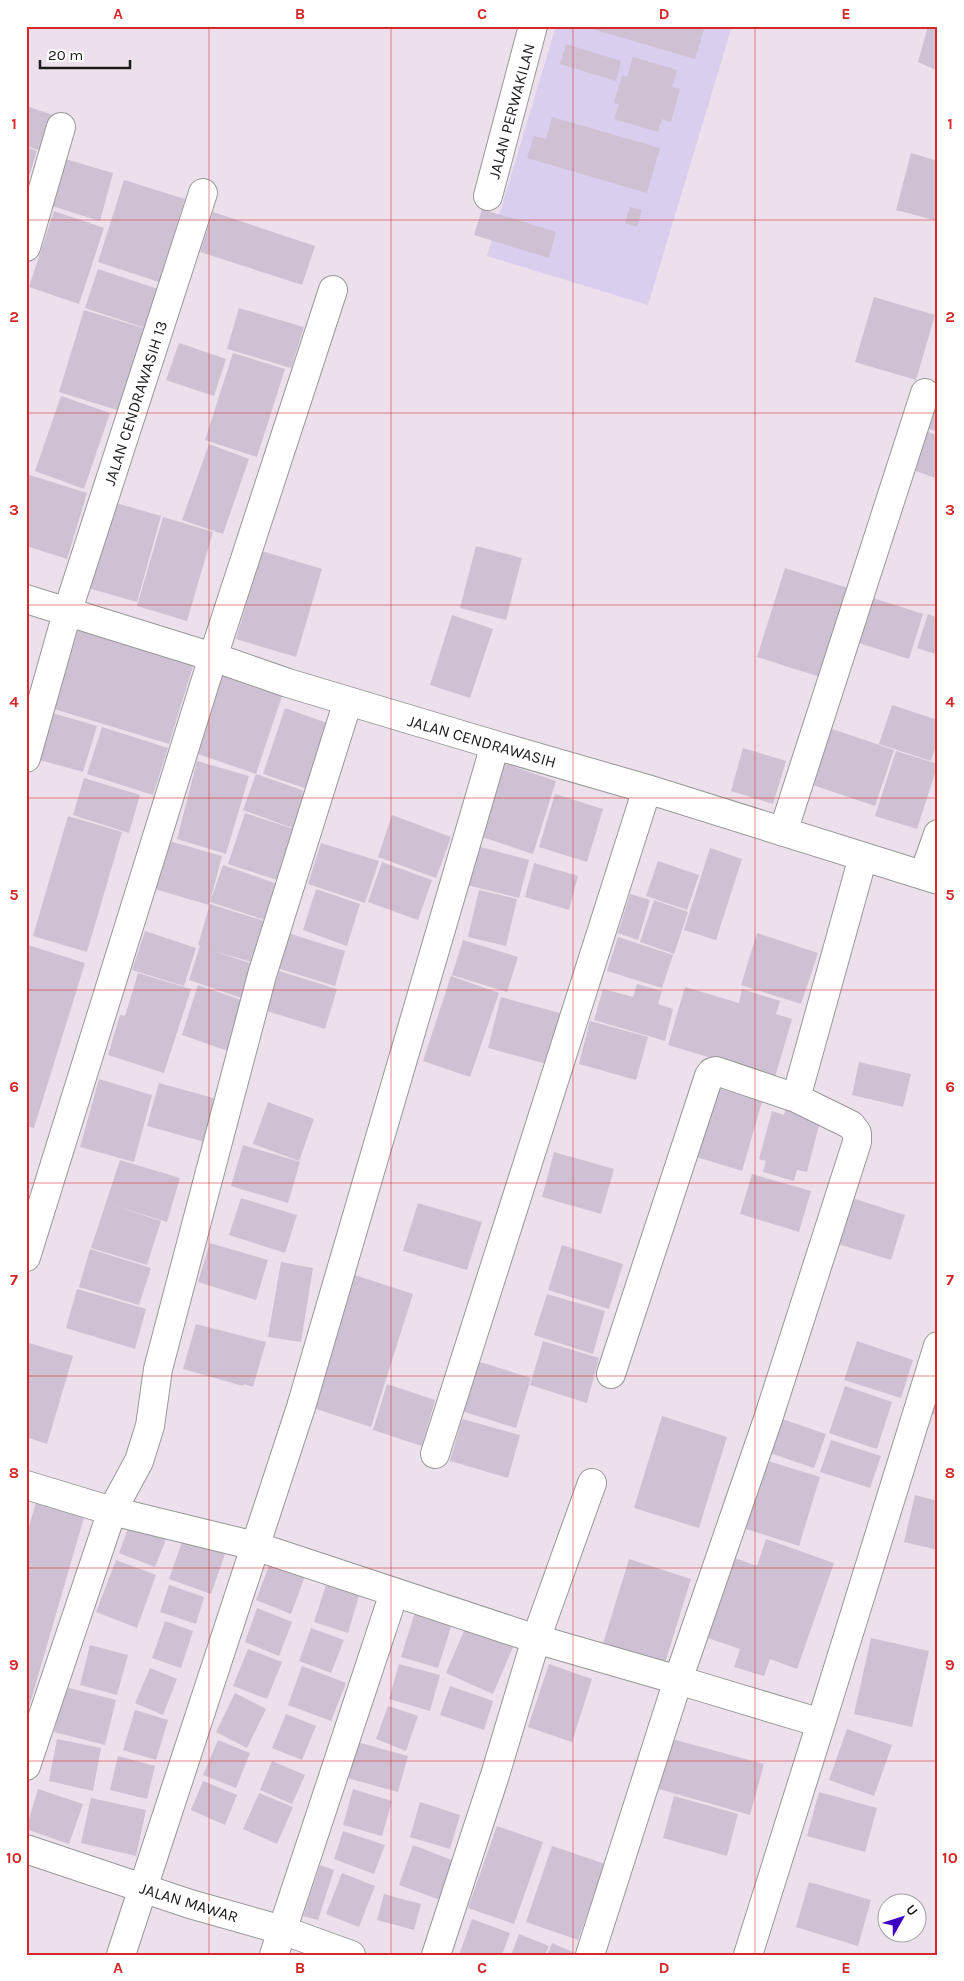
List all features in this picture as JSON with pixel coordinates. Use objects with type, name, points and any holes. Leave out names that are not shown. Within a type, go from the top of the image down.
[{"type":"street","name":"JALAN PERWAKILAN","points":[[488,196],[533,26]]},
{"type":"street","points":[[26,247],[61,127]]},
{"type":"street","name":"JALAN CENDRAWASIH 13","points":[[26,758],[67,612],[203,193]]},
{"type":"street","points":[[26,1257],[213,657],[333,290]]},
{"type":"street","points":[[783,832],[925,393]]},
{"type":"street","name":"JALAN CENDRAWASIH","points":[[26,599],[348,701],[647,789],[931,877]]},
{"type":"street","points":[[26,1766],[112,1512],[139,1461],[150,1426],[158,1369],[262,975],[348,701]]},
{"type":"street","points":[[120,1955],[301,1407],[495,745]]},
{"type":"street","points":[[435,1454],[647,789]]},
{"type":"street","points":[[931,877],[938,834]]},
{"type":"street","points":[[796,1098],[863,857]]},
{"type":"street","points":[[590,1955],[678,1680],[768,1419],[857,1142],[857,1133],[851,1125],[796,1098],[716,1071],[712,1072],[709,1076],[611,1374]]},
{"type":"street","points":[[748,1955],[938,1346]]},
{"type":"street","points":[[436,1955],[495,1775],[536,1639],[592,1483]]},
{"type":"street","points":[[26,1486],[112,1512],[255,1546],[536,1639],[821,1723]]},
{"type":"street","points":[[278,1943],[394,1593]]},
{"type":"street","name":"JALAN MAWAR","points":[[26,1849],[190,1904],[278,1943],[352,1955]]},
{"type":"shaded area","points":[[556,26],[732,26],[648,305],[487,256]]},
{"type":"building","points":[[582,26],[705,26],[695,59]]},
{"type":"building","points":[[928,26],[938,26],[938,71],[918,62]]},
{"type":"building","points":[[566,44],[621,61],[616,81],[560,64]]},
{"type":"building","points":[[633,57],[677,70],[672,87],[680,89],[671,122],[662,119],[658,132],[614,119],[619,104],[614,103],[622,75],[627,77]]},
{"type":"building","points":[[26,106],[56,116],[44,152],[26,146]]},
{"type":"building","points":[[552,117],[660,148],[647,193],[527,158],[534,136],[546,139]]},
{"type":"building","points":[[26,147],[37,151],[27,183],[26,183]]},
{"type":"building","points":[[911,153],[938,161],[938,221],[896,210]]},
{"type":"building","points":[[65,159],[113,173],[100,221],[52,206]]},
{"type":"building","points":[[124,180],[185,199],[159,282],[98,262]]},
{"type":"building","points":[[630,207],[642,210],[637,227],[625,223]]},
{"type":"building","points":[[482,209],[556,232],[549,258],[474,235]]},
{"type":"building","points":[[54,211],[104,228],[79,304],[29,287]]},
{"type":"building","points":[[213,212],[315,246],[302,285],[200,252]]},
{"type":"building","points":[[98,269],[158,289],[145,328],[85,308]]},
{"type":"building","points":[[874,297],[935,315],[916,380],[855,362]]},
{"type":"building","points":[[239,308],[304,327],[291,368],[227,349]]},
{"type":"building","points":[[84,310],[146,329],[120,411],[59,392]]},
{"type":"building","points":[[179,343],[226,359],[214,396],[166,380]]},
{"type":"building","points":[[233,353],[285,369],[257,457],[205,440]]},
{"type":"building","points":[[938,392],[938,432],[926,428]]},
{"type":"building","points":[[61,396],[110,413],[84,489],[35,471]]},
{"type":"building","points":[[925,431],[938,435],[938,479],[913,470]]},
{"type":"building","points":[[209,444],[249,459],[223,534],[182,520]]},
{"type":"building","points":[[26,474],[87,493],[67,559],[26,546]]},
{"type":"building","points":[[106,500],[161,516],[137,602],[81,586]]},
{"type":"building","points":[[163,517],[213,532],[187,621],[137,606]]},
{"type":"building","points":[[476,546],[522,558],[506,620],[460,608]]},
{"type":"building","points":[[262,551],[322,569],[296,657],[236,639]]},
{"type":"building","points":[[785,568],[854,590],[826,679],[757,657]]},
{"type":"building","points":[[870,597],[923,614],[909,659],[856,642]]},
{"type":"building","points":[[928,614],[938,618],[938,655],[917,648]]},
{"type":"building","points":[[452,615],[493,629],[470,698],[430,685]]},
{"type":"building","points":[[79,627],[194,663],[169,744],[54,709]]},
{"type":"building","points":[[225,667],[285,687],[256,774],[195,753]]},
{"type":"building","points":[[892,705],[938,720],[938,740],[931,761],[879,744]]},
{"type":"building","points":[[285,708],[335,726],[313,791],[263,774]]},
{"type":"building","points":[[49,712],[97,726],[83,772],[36,759]]},
{"type":"building","points":[[102,727],[168,748],[153,795],[87,774]]},
{"type":"building","points":[[826,727],[894,750],[875,806],[807,783]]},
{"type":"building","points":[[743,748],[786,761],[773,804],[731,791]]},
{"type":"building","points":[[896,751],[938,764],[917,829],[875,816]]},
{"type":"building","points":[[197,761],[249,776],[226,854],[177,839]]},
{"type":"building","points":[[503,763],[556,781],[533,854],[479,836]]},
{"type":"building","points":[[256,774],[310,793],[298,830],[243,810]]},
{"type":"building","points":[[84,778],[140,795],[129,833],[73,815]]},
{"type":"building","points":[[555,794],[603,809],[587,862],[539,847]]},
{"type":"building","points":[[245,813],[300,831],[283,882],[228,864]]},
{"type":"building","points":[[392,815],[451,837],[436,878],[378,857]]},
{"type":"building","points":[[68,816],[122,832],[87,952],[33,936]]},
{"type":"building","points":[[162,839],[222,856],[209,905],[148,887]]},
{"type":"building","points":[[321,843],[379,861],[365,903],[308,884]]},
{"type":"building","points":[[477,846],[529,860],[519,898],[467,885]]},
{"type":"building","points":[[710,848],[742,859],[716,940],[684,930]]},
{"type":"building","points":[[658,861],[699,875],[687,910],[646,896]]},
{"type":"building","points":[[382,862],[432,880],[418,920],[368,902]]},
{"type":"building","points":[[534,863],[578,876],[569,910],[525,897]]},
{"type":"building","points":[[223,865],[283,886],[271,922],[210,902]]},
{"type":"building","points":[[316,889],[360,904],[347,946],[303,930]]},
{"type":"building","points":[[479,890],[517,899],[506,946],[468,937]]},
{"type":"building","points":[[630,894],[650,900],[638,940],[618,933]]},
{"type":"building","points":[[654,900],[688,912],[674,954],[640,942]]},
{"type":"building","points":[[210,904],[274,924],[261,965],[211,950],[261,967],[250,1001],[189,980],[200,946],[198,945]]},
{"type":"building","points":[[145,931],[196,948],[184,986],[132,970]]},
{"type":"building","points":[[288,933],[345,951],[335,986],[277,968]]},
{"type":"building","points":[[757,933],[818,953],[801,1004],[741,985]]},
{"type":"building","points":[[618,937],[673,955],[662,988],[607,971]]},
{"type":"building","points":[[463,940],[518,957],[507,992],[452,975]]},
{"type":"building","points":[[28,945],[85,963],[34,1128],[26,1126],[26,950]]},
{"type":"building","points":[[279,971],[337,989],[325,1029],[267,1011]]},
{"type":"building","points":[[138,973],[191,989],[164,1073],[108,1055],[120,1015],[125,1016]]},
{"type":"building","points":[[451,976],[499,993],[470,1077],[423,1061]]},
{"type":"building","points":[[637,984],[662,991],[658,1004],[673,1009],[665,1041],[594,1020],[603,989],[633,997]]},
{"type":"building","points":[[198,985],[247,1002],[231,1052],[182,1035]]},
{"type":"building","points":[[685,987],[739,1003],[742,989],[780,1001],[776,1014],[792,1019],[775,1077],[668,1045]]},
{"type":"building","points":[[501,997],[560,1013],[547,1064],[488,1048]]},
{"type":"building","points":[[590,1021],[648,1037],[636,1080],[579,1064]]},
{"type":"building","points":[[859,1062],[911,1074],[903,1107],[852,1095]]},
{"type":"building","points":[[99,1079],[152,1095],[134,1162],[80,1147]]},
{"type":"building","points":[[159,1083],[217,1099],[205,1142],[147,1126]]},
{"type":"building","points":[[711,1086],[762,1102],[742,1171],[690,1155]]},
{"type":"building","points":[[268,1102],[314,1119],[299,1161],[253,1144]]},
{"type":"building","points":[[787,1105],[822,1114],[807,1172],[797,1170],[794,1181],[763,1172],[766,1161],[759,1159],[772,1111],[784,1115]]},
{"type":"building","points":[[243,1145],[300,1162],[288,1203],[231,1186]]},
{"type":"building","points":[[554,1152],[614,1169],[601,1214],[542,1197]]},
{"type":"building","points":[[120,1160],[180,1178],[167,1222],[109,1204],[161,1221],[147,1265],[91,1248]]},
{"type":"building","points":[[752,1174],[811,1191],[799,1232],[740,1214]]},
{"type":"building","points":[[849,1197],[905,1215],[891,1260],[835,1243]]},
{"type":"building","points":[[241,1198],[297,1215],[285,1253],[229,1235]]},
{"type":"building","points":[[418,1203],[482,1222],[467,1270],[403,1251]]},
{"type":"building","points":[[210,1243],[268,1260],[256,1300],[198,1282]]},
{"type":"building","points":[[562,1245],[623,1264],[609,1309],[548,1290]]},
{"type":"building","points":[[90,1249],[151,1268],[139,1305],[79,1287]]},
{"type":"building","points":[[281,1262],[313,1268],[301,1342],[268,1337]]},
{"type":"building","points":[[355,1275],[413,1294],[371,1427],[313,1408]]},
{"type":"building","points":[[77,1289],[146,1309],[135,1349],[66,1328]]},
{"type":"building","points":[[547,1294],[605,1311],[593,1354],[534,1335]]},
{"type":"building","points":[[196,1324],[266,1342],[253,1387],[244,1384],[243,1386],[183,1369]]},
{"type":"building","points":[[543,1341],[599,1358],[587,1403],[530,1385]]},
{"type":"building","points":[[857,1341],[913,1360],[901,1398],[844,1380]]},
{"type":"building","points":[[26,1342],[73,1356],[47,1444],[26,1437]]},
{"type":"building","points":[[474,1360],[531,1378],[516,1428],[458,1410]]},
{"type":"building","points":[[387,1384],[435,1400],[422,1446],[373,1430]]},
{"type":"building","points":[[845,1386],[892,1402],[877,1449],[829,1433]]},
{"type":"building","points":[[938,1396],[938,1415],[932,1414]]},
{"type":"building","points":[[662,1416],[727,1437],[699,1528],[634,1508]]},
{"type":"building","points":[[773,1416],[826,1434],[814,1468],[761,1450]]},
{"type":"building","points":[[462,1419],[520,1435],[508,1478],[450,1461]]},
{"type":"building","points":[[831,1440],[881,1456],[870,1488],[820,1472]]},
{"type":"building","points":[[762,1459],[820,1477],[799,1546],[740,1527]]},
{"type":"building","points":[[915,1495],[938,1501],[938,1550],[904,1542]]},
{"type":"building","points":[[37,1499],[85,1514],[27,1714],[26,1537]]},
{"type":"building","points":[[131,1520],[168,1534],[155,1567],[119,1553]]},
{"type":"building","points":[[183,1539],[225,1554],[211,1594],[169,1579]]},
{"type":"building","points":[[766,1539],[834,1563],[797,1669],[770,1659],[764,1676],[734,1667],[740,1649],[702,1636],[729,1556],[757,1566]]},
{"type":"building","points":[[629,1559],[691,1579],[664,1666],[602,1647]]},
{"type":"building","points":[[116,1560],[156,1575],[137,1628],[96,1612]]},
{"type":"building","points":[[270,1563],[305,1576],[291,1614],[256,1600]]},
{"type":"building","points":[[169,1585],[204,1597],[196,1624],[160,1612]]},
{"type":"building","points":[[326,1585],[359,1596],[348,1633],[314,1622]]},
{"type":"building","points":[[257,1608],[292,1622],[279,1656],[245,1642]]},
{"type":"building","points":[[415,1612],[452,1624],[438,1668],[401,1657]]},
{"type":"building","points":[[165,1621],[193,1631],[181,1668],[152,1658]]},
{"type":"building","points":[[466,1626],[513,1647],[493,1694],[446,1673]]},
{"type":"building","points":[[311,1628],[344,1640],[331,1673],[299,1661]]},
{"type":"building","points":[[871,1638],[929,1651],[912,1727],[854,1714]]},
{"type":"building","points":[[90,1645],[128,1655],[117,1695],[80,1685]]},
{"type":"building","points":[[248,1649],[282,1662],[267,1699],[233,1686]]},
{"type":"building","points":[[399,1664],[440,1675],[430,1711],[389,1699]]},
{"type":"building","points":[[549,1664],[592,1679],[572,1742],[528,1727]]},
{"type":"building","points":[[302,1666],[346,1683],[331,1721],[288,1705]]},
{"type":"building","points":[[150,1668],[177,1679],[163,1715],[135,1703]]},
{"type":"building","points":[[450,1686],[493,1701],[484,1730],[440,1715]]},
{"type":"building","points":[[65,1687],[116,1700],[105,1745],[54,1732]]},
{"type":"building","points":[[235,1693],[266,1709],[247,1748],[216,1732]]},
{"type":"building","points":[[388,1706],[418,1716],[406,1751],[376,1739]]},
{"type":"building","points":[[135,1710],[168,1720],[156,1760],[123,1750]]},
{"type":"building","points":[[286,1714],[316,1726],[302,1760],[272,1748]]},
{"type":"building","points":[[847,1729],[892,1745],[874,1796],[829,1780]]},
{"type":"building","points":[[57,1739],[101,1748],[93,1791],[49,1781]]},
{"type":"building","points":[[672,1739],[764,1764],[750,1815],[659,1789]]},
{"type":"building","points":[[218,1740],[250,1753],[236,1788],[203,1775]]},
{"type":"building","points":[[357,1742],[408,1756],[398,1792],[347,1778]]},
{"type":"building","points":[[118,1756],[155,1766],[147,1799],[110,1790]]},
{"type":"building","points":[[272,1761],[305,1775],[292,1804],[260,1790]]},
{"type":"building","points":[[203,1781],[237,1795],[225,1825],[191,1810]]},
{"type":"building","points":[[38,1789],[83,1804],[69,1844],[26,1829]]},
{"type":"building","points":[[353,1789],[392,1801],[382,1836],[343,1825]]},
{"type":"building","points":[[819,1792],[877,1808],[865,1852],[807,1836]]},
{"type":"building","points":[[259,1793],[293,1807],[277,1844],[243,1829]]},
{"type":"building","points":[[674,1796],[738,1814],[727,1856],[663,1838]]},
{"type":"building","points":[[91,1798],[146,1810],[136,1856],[81,1843]]},
{"type":"building","points":[[420,1802],[460,1815],[450,1849],[410,1837]]},
{"type":"building","points":[[497,1826],[543,1842],[514,1924],[468,1908]]},
{"type":"building","points":[[343,1831],[385,1845],[374,1874],[334,1859]]},
{"type":"building","points":[[413,1845],[457,1862],[443,1901],[399,1885]]},
{"type":"building","points":[[552,1846],[605,1864],[578,1940],[526,1922]]},
{"type":"building","points":[[320,1865],[334,1870],[318,1920],[303,1916]]},
{"type":"building","points":[[342,1873],[375,1886],[359,1927],[326,1914]]},
{"type":"building","points":[[809,1882],[871,1900],[858,1946],[796,1927]]},
{"type":"building","points":[[384,1894],[421,1904],[414,1930],[377,1920]]},
{"type":"building","points":[[472,1919],[510,1933],[502,1955],[459,1955]]},
{"type":"building","points":[[519,1934],[549,1946],[545,1955],[511,1955]]},
{"type":"building","points":[[552,1943],[580,1955],[547,1955]]}]
